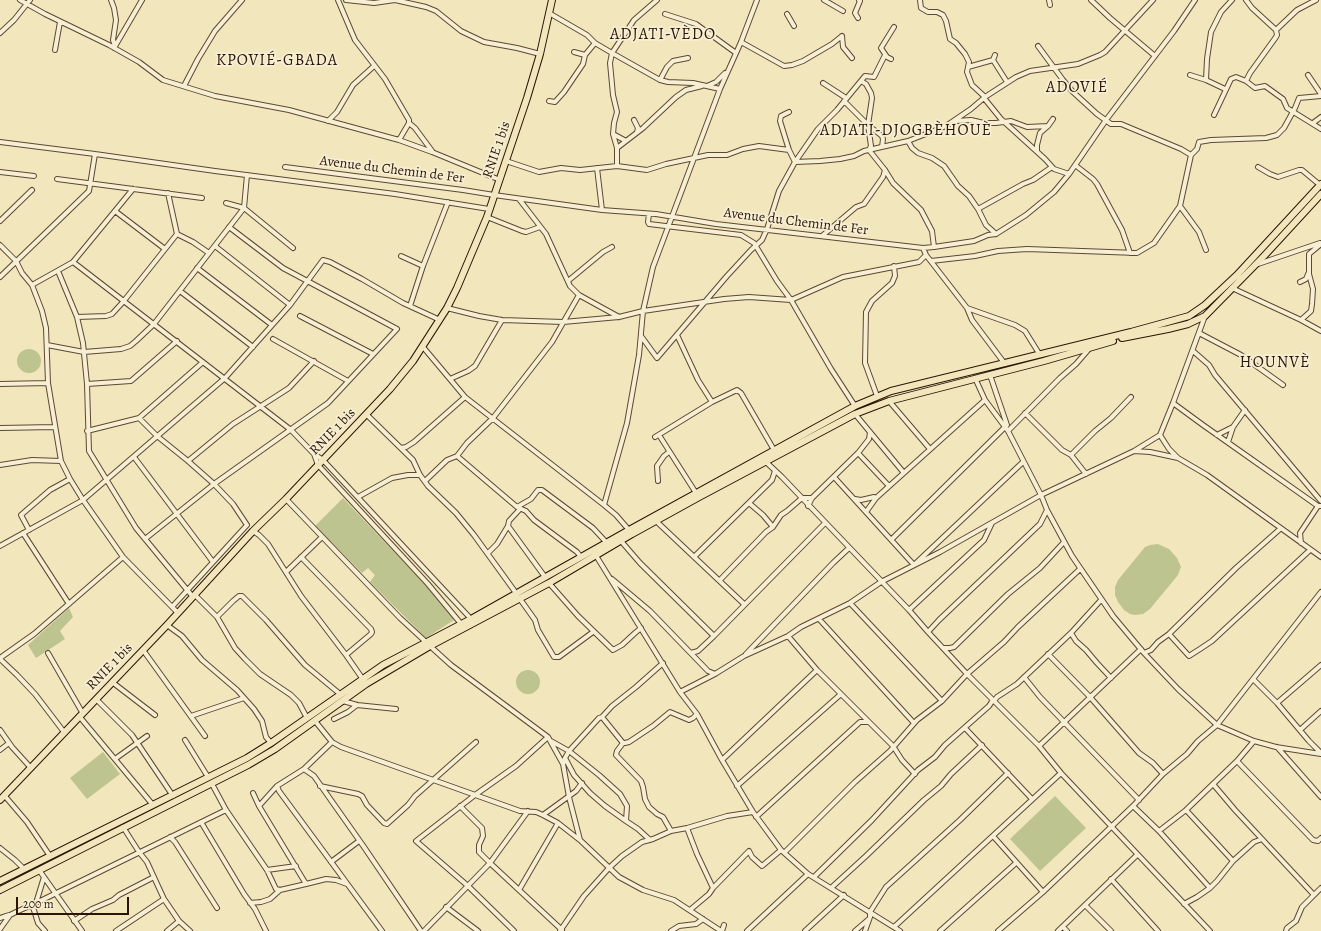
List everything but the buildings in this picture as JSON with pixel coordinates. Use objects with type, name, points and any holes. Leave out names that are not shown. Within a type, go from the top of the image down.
[{"type":"main road","name":"RNIE 1 bis","points":[[2,797],[167,625],[253,531],[286,499],[390,389],[423,347],[447,308],[460,282],[487,217],[523,112],[540,54],[552,0]]},
{"type":"main road","points":[[472,621],[516,593],[606,542],[855,406],[877,396],[891,391],[1005,364],[1161,324],[1195,313],[1237,275],[1321,185]]},
{"type":"main road","points":[[0,881],[247,758],[383,665],[520,599],[699,497],[855,414],[889,401],[990,375],[1121,338],[1181,325],[1205,316],[1256,265],[1321,194]]},
{"type":"main road","points":[[0,890],[259,759],[345,701],[366,684],[428,644]]},
{"type":"street","points":[[20,0],[60,22],[114,47],[139,62],[158,77],[215,96],[328,120],[399,140],[500,180]]},
{"type":"street","points":[[0,33],[30,0]]},
{"type":"street","points":[[111,0],[116,20],[113,40],[114,47]]},
{"type":"street","points":[[114,47],[142,0]]},
{"type":"street","points":[[184,86],[215,31],[242,0]]},
{"type":"street","points":[[338,0],[355,40],[394,93],[409,120],[409,124],[399,140]]},
{"type":"street","points":[[346,0],[374,3],[395,0],[416,4],[436,11],[461,31],[484,42],[540,54]]},
{"type":"street","points":[[416,4],[419,0]]},
{"type":"street","points":[[617,166],[617,148],[613,134],[617,112],[613,94],[610,63],[612,54],[634,20],[657,0]]},
{"type":"street","points":[[824,0],[843,10]]},
{"type":"street","points":[[858,18],[855,13],[860,1],[859,0]]},
{"type":"street","points":[[920,0],[920,8],[928,12],[937,12],[943,15],[950,39],[956,43],[965,54],[969,62],[967,72],[972,85],[1005,122],[1052,167],[1060,172],[1069,174]]},
{"type":"street","points":[[1049,0],[1050,5]]},
{"type":"street","points":[[1091,0],[1155,56]]},
{"type":"street","points":[[795,162],[820,162],[854,156],[868,150],[908,141],[946,126],[971,110],[984,98],[1007,82],[1030,71],[1052,66],[1078,64],[1105,52],[1153,0]]},
{"type":"street","name":"Avenue du Chemin de Fer","points":[[285,167],[602,210],[649,214],[716,224],[923,248],[934,248],[974,242],[988,235],[996,234],[1026,215],[1047,199],[1076,165],[1106,120],[1174,32],[1195,0]]},
{"type":"street","points":[[1206,80],[1211,32],[1215,22],[1232,0]]},
{"type":"street","points":[[1246,0],[1276,30],[1277,36],[1250,73],[1246,81]]},
{"type":"street","points":[[1276,30],[1297,10],[1316,0]]},
{"type":"street","points":[[604,505],[627,423],[639,355],[643,311],[653,267],[720,89],[741,42],[756,1]]},
{"type":"street","points":[[549,13],[587,35],[595,43],[612,54],[660,80],[668,82],[692,83],[720,89]]},
{"type":"street","points":[[665,14],[696,24],[736,53]]},
{"type":"street","points":[[788,14],[794,26]]},
{"type":"street","points":[[55,50],[60,22]]},
{"type":"street","points":[[891,59],[885,56],[881,48],[894,27]]},
{"type":"street","points":[[741,42],[784,66],[803,61],[832,44],[842,36],[843,47],[852,58]]},
{"type":"street","points":[[549,101],[555,102],[564,92],[583,64],[585,55],[595,43]]},
{"type":"street","points":[[1038,46],[1052,66],[1074,92],[1087,106],[1106,120],[1114,125],[1121,124],[1181,149],[1191,155]]},
{"type":"street","points":[[574,52],[585,55]]},
{"type":"street","points":[[968,67],[993,60],[996,55]]},
{"type":"street","points":[[641,336],[657,358],[704,302],[762,240],[779,191],[795,162],[818,129],[837,110],[865,76],[874,77],[885,56]]},
{"type":"street","points":[[660,80],[667,67],[673,61],[688,58]]},
{"type":"street","points":[[993,60],[1007,82]]},
{"type":"street","points":[[328,120],[337,112],[353,85],[374,66]]},
{"type":"street","points":[[617,148],[676,97],[686,90],[716,82],[729,68]]},
{"type":"street","points":[[1190,75],[1206,80],[1225,89]]},
{"type":"street","points":[[931,261],[975,256],[998,251],[1027,249],[1137,252],[1154,243],[1180,206],[1191,155],[1197,149],[1199,142],[1212,140],[1266,138],[1277,135],[1284,128],[1294,111],[1299,98],[1321,95],[1308,75]]},
{"type":"street","points":[[1214,115],[1225,89],[1232,77],[1236,77],[1246,81],[1255,88],[1265,86],[1283,99],[1287,108],[1321,129]]},
{"type":"street","points":[[861,81],[866,84],[872,98],[868,125],[871,146],[868,150]]},
{"type":"street","points":[[823,83],[845,100],[868,125],[882,136],[882,147]]},
{"type":"street","points":[[789,112],[780,118],[789,150],[795,162]]},
{"type":"street","points":[[1313,123],[1321,117]]},
{"type":"street","points":[[1037,152],[1036,145],[1040,133],[1053,119]]},
{"type":"street","points":[[634,120],[638,128],[637,132]]},
{"type":"street","points":[[954,121],[971,120],[984,123],[1013,121],[1028,127],[1048,126]]},
{"type":"street","points":[[409,124],[415,128],[432,152]]},
{"type":"street","points":[[613,134],[626,141]]},
{"type":"street","points":[[908,141],[912,148],[918,153],[932,158],[944,166],[958,186],[978,209],[986,225],[996,234]]},
{"type":"street","name":"Avenue du Chemin de Fer","points":[[0,142],[448,202],[489,209]]},
{"type":"street","points":[[506,161],[539,172],[560,168],[580,170],[617,166],[647,170],[666,164],[708,155],[727,155],[743,149],[759,146],[789,150]]},
{"type":"street","points":[[868,150],[885,170],[893,183],[921,210],[932,231],[934,248]]},
{"type":"street","points":[[0,277],[89,191],[95,154]]},
{"type":"street","points":[[1076,165],[1097,184],[1122,230],[1130,253]]},
{"type":"street","points":[[978,209],[1033,180],[1052,167]]},
{"type":"street","points":[[1258,167],[1270,174],[1278,176],[1302,170],[1321,185]]},
{"type":"street","points":[[597,168],[602,210]]},
{"type":"street","points":[[822,236],[856,207],[864,204],[883,177],[885,170]]},
{"type":"street","points":[[0,172],[34,176]]},
{"type":"street","points":[[47,345],[84,352],[114,351],[126,348],[136,341],[154,324],[244,208],[248,175]]},
{"type":"street","points":[[57,179],[202,198]]},
{"type":"street","points":[[32,285],[73,262],[133,189]]},
{"type":"street","points":[[0,221],[32,190]]},
{"type":"street","points":[[77,317],[109,315],[123,302],[166,249],[177,234],[168,193]]},
{"type":"street","points":[[519,199],[546,234],[570,286],[579,295],[619,317]]},
{"type":"street","points":[[226,202],[244,208],[293,248]]},
{"type":"street","points":[[410,306],[423,266],[448,202]]},
{"type":"street","points":[[1180,206],[1200,232],[1206,250]]},
{"type":"street","points":[[115,212],[166,249]]},
{"type":"street","points":[[649,214],[649,224],[668,225],[741,235],[749,239],[756,246],[777,281],[791,300],[831,369],[855,406]]},
{"type":"street","points":[[487,217],[526,232],[540,227]]},
{"type":"street","points":[[146,539],[214,484],[328,403],[397,329],[307,282],[278,264],[229,228]]},
{"type":"street","points":[[177,234],[193,242],[209,253]]},
{"type":"street","points":[[1256,265],[1321,244]]},
{"type":"street","points":[[1300,282],[1306,280],[1308,274],[1309,254],[1321,244]]},
{"type":"street","points":[[0,245],[16,261],[22,273],[32,285],[46,328],[48,383],[54,427],[61,461],[83,500],[123,557],[178,613]]},
{"type":"street","points":[[215,246],[290,305]]},
{"type":"street","points":[[568,281],[603,252],[612,247]]},
{"type":"street","points":[[923,248],[926,255],[967,308],[972,320],[1005,364]]},
{"type":"street","points":[[447,308],[502,320],[564,322],[619,317],[643,311],[724,299],[749,297],[791,300],[843,277],[919,262],[926,255]]},
{"type":"street","points":[[402,256],[423,266]]},
{"type":"street","points":[[0,546],[83,500],[225,378],[290,305],[322,260],[338,266],[410,306],[440,320]]},
{"type":"street","points":[[73,262],[291,430],[314,454],[323,460],[472,621]]},
{"type":"street","points":[[877,396],[865,363],[866,312],[872,301],[892,283],[895,276],[894,266]]},
{"type":"street","points":[[197,268],[272,325]]},
{"type":"street","points":[[58,271],[77,317],[84,352],[87,384],[87,432],[89,451],[136,528],[188,590],[217,617],[235,648],[260,674],[291,695],[307,718]]},
{"type":"street","points":[[1301,320],[1311,311],[1313,289],[1308,274]]},
{"type":"street","points":[[1232,288],[1301,320],[1321,332]]},
{"type":"street","points":[[180,291],[253,346]]},
{"type":"street","points":[[425,481],[447,460],[458,456],[467,443],[493,418],[552,342],[579,295]]},
{"type":"street","points":[[967,308],[1015,325],[1025,331],[1040,355]]},
{"type":"street","points":[[300,316],[373,354]]},
{"type":"street","points":[[680,692],[715,674],[744,656],[788,636],[801,627],[850,603],[881,582],[940,552],[1041,495],[1134,452],[1160,434],[1193,351],[1205,316]]},
{"type":"street","points":[[450,379],[468,371],[475,366],[502,320]]},
{"type":"street","points":[[1199,333],[1241,355],[1283,385]]},
{"type":"street","points":[[677,335],[698,380],[712,402]]},
{"type":"street","points":[[273,339],[348,381]]},
{"type":"street","points":[[87,384],[131,381],[177,341]]},
{"type":"street","points":[[423,347],[465,397],[604,505],[616,515],[629,530]]},
{"type":"street","points":[[1008,431],[1060,378],[1076,364],[1091,347]]},
{"type":"street","points":[[1193,351],[1209,365],[1215,375],[1321,501]]},
{"type":"street","points":[[188,461],[233,424],[292,384],[314,361]]},
{"type":"street","points":[[87,432],[138,418],[203,362]]},
{"type":"street","points":[[892,539],[1007,423],[990,375]]},
{"type":"street","points":[[975,378],[985,400],[1008,431],[1041,495],[1047,510],[1080,569],[1124,630],[1178,689],[1217,725],[1254,741],[1276,747],[1321,753]]},
{"type":"street","points":[[0,384],[48,383]]},
{"type":"street","points":[[696,493],[657,436],[712,402],[737,390],[741,392],[774,450]]},
{"type":"street","points":[[401,448],[414,442],[465,397]]},
{"type":"street","points":[[1071,455],[1131,397]]},
{"type":"street","points":[[866,512],[876,498],[985,400]]},
{"type":"street","points":[[889,401],[930,449]]},
{"type":"street","points":[[1173,403],[1319,506],[1300,532],[1289,535]]},
{"type":"street","points":[[1228,442],[1233,427],[1245,410]]},
{"type":"street","points":[[1025,413],[1062,450],[1071,455],[1086,474]]},
{"type":"street","points":[[366,414],[413,460],[420,475],[432,492],[456,513],[488,553],[516,593]]},
{"type":"street","points":[[855,414],[904,473]]},
{"type":"street","points":[[138,418],[214,484],[233,504],[247,525],[172,607]]},
{"type":"street","points":[[0,428],[54,427]]},
{"type":"street","points":[[1217,435],[1233,427]]},
{"type":"street","points":[[808,506],[812,498],[858,453],[869,439],[870,432]]},
{"type":"street","points":[[1160,434],[1169,449],[1178,458],[1207,475],[1280,529],[1321,557]]},
{"type":"street","points":[[658,481],[657,466],[669,452]]},
{"type":"street","points":[[1134,452],[1150,452],[1178,458]]},
{"type":"street","points":[[858,453],[889,486]]},
{"type":"street","points":[[314,454],[318,465],[428,584],[462,626]]},
{"type":"street","points":[[134,456],[213,562]]},
{"type":"street","points":[[458,456],[519,508],[526,511],[534,520],[577,552],[581,557]]},
{"type":"street","points":[[0,465],[32,460],[61,461]]},
{"type":"street","points":[[766,462],[909,610],[967,674],[1039,746],[1061,773],[1210,931]]},
{"type":"street","points":[[914,565],[1023,462]]},
{"type":"street","points":[[694,557],[773,478],[775,472]]},
{"type":"street","points":[[358,497],[392,478],[408,475],[420,475]]},
{"type":"street","points":[[834,476],[914,565]]},
{"type":"street","points":[[773,478],[782,477]]},
{"type":"street","points":[[29,530],[21,516],[50,490],[70,479]]},
{"type":"street","points":[[488,553],[497,544],[509,522],[519,508],[531,499],[538,490],[542,490],[593,528],[606,542]]},
{"type":"street","points":[[855,499],[864,500],[874,497],[876,498]]},
{"type":"street","points":[[720,580],[766,532],[773,527],[782,515],[788,512],[802,498],[812,498]]},
{"type":"street","points":[[286,499],[400,618],[451,665],[550,739],[569,751],[599,775],[624,800],[627,806],[626,821]]},
{"type":"street","points":[[861,506],[864,500]]},
{"type":"street","points":[[749,503],[757,509],[773,527]]},
{"type":"street","points":[[928,632],[1040,524],[1047,510]]},
{"type":"street","points":[[656,521],[744,604]]},
{"type":"street","points":[[909,610],[984,540],[992,522]]},
{"type":"street","points":[[691,653],[698,651],[714,636],[824,523]]},
{"type":"street","points":[[508,526],[546,577]]},
{"type":"street","points":[[1039,746],[1111,678],[1143,651],[1151,650],[1236,568],[1280,529]]},
{"type":"street","points":[[253,531],[268,544],[301,596],[362,678]]},
{"type":"street","points":[[1300,532],[1301,543]]},
{"type":"street","points":[[23,533],[69,604]]},
{"type":"street","points":[[286,572],[322,537]]},
{"type":"street","points":[[621,541],[640,563],[714,636]]},
{"type":"street","points":[[943,648],[954,647],[1008,594],[1042,567],[1064,542]]},
{"type":"street","points":[[744,656],[849,548]]},
{"type":"street","points":[[593,550],[680,692],[697,714],[756,817],[783,851],[808,874],[844,895],[870,915],[900,931]]},
{"type":"street","points":[[1168,634],[1189,656],[1212,641],[1310,550]]},
{"type":"street","points":[[64,732],[35,694],[0,659],[34,634],[123,557]]},
{"type":"street","points":[[301,557],[371,629],[371,634],[346,655]]},
{"type":"street","points":[[690,910],[710,894],[713,888],[749,851],[752,857],[762,866],[783,851],[856,782],[885,757],[914,723],[942,701],[967,674],[1004,642],[1080,569]]},
{"type":"street","points":[[609,576],[650,612],[708,671],[715,674]]},
{"type":"street","points":[[428,584],[433,578]]},
{"type":"street","points":[[549,583],[593,632],[613,650],[622,646],[641,628]]},
{"type":"street","points":[[998,931],[1043,892],[1133,806],[1163,774],[1187,754],[1198,741],[1217,725],[1321,592]]},
{"type":"street","points":[[217,617],[233,601],[239,596],[242,596],[266,620],[305,665],[340,694]]},
{"type":"street","points":[[520,599],[535,620],[538,630],[554,657],[559,657],[593,632]]},
{"type":"street","points":[[814,877],[872,820],[917,772],[935,757],[945,745],[994,700],[1017,684],[1070,633],[1101,600]]},
{"type":"street","points":[[850,603],[942,701]]},
{"type":"street","points":[[819,619],[914,723]]},
{"type":"street","points":[[167,625],[182,636],[202,660],[254,709],[262,721],[266,736],[271,743]]},
{"type":"street","points":[[1070,633],[1111,678]]},
{"type":"street","points":[[788,636],[818,670],[893,746],[911,770],[917,772]]},
{"type":"street","points":[[762,638],[768,646]]},
{"type":"street","points":[[143,650],[205,736]]},
{"type":"street","points":[[698,651],[701,663]]},
{"type":"street","points":[[48,653],[80,714],[153,805]]},
{"type":"street","points":[[1048,654],[1139,753],[1153,763],[1163,774]]},
{"type":"street","points":[[563,764],[569,751],[599,718],[663,663]]},
{"type":"street","points":[[1277,703],[1321,665]]},
{"type":"street","points":[[722,760],[818,670]]},
{"type":"street","points":[[706,679],[708,671]]},
{"type":"street","points":[[1024,677],[1040,697],[1139,800]]},
{"type":"street","points":[[1253,679],[1277,703],[1321,753]]},
{"type":"street","points":[[112,682],[155,715]]},
{"type":"street","points":[[737,786],[841,694]]},
{"type":"street","points":[[191,716],[244,698]]},
{"type":"street","points":[[95,699],[132,735],[173,796]]},
{"type":"street","points":[[345,701],[357,705],[396,709]]},
{"type":"street","points":[[345,701],[348,712]]},
{"type":"street","points":[[334,719],[348,712],[357,705]]},
{"type":"street","points":[[989,706],[998,705]]},
{"type":"street","points":[[1300,730],[1321,711]]},
{"type":"street","points":[[671,831],[663,817],[649,807],[645,799],[641,781],[616,755],[617,750],[623,743],[629,742],[653,726],[670,712],[689,720],[697,714]]},
{"type":"street","points":[[756,817],[860,722],[863,716]]},
{"type":"street","points":[[602,717],[623,743]]},
{"type":"street","points":[[315,722],[332,742],[341,747],[475,795],[520,810],[536,812],[543,815],[558,823],[581,841],[609,868],[633,886],[654,895],[674,900],[721,931],[724,925]]},
{"type":"street","points":[[860,722],[868,722]]},
{"type":"street","points":[[965,728],[1032,799]]},
{"type":"street","points":[[0,730],[9,743],[31,768]]},
{"type":"street","points":[[115,759],[147,736]]},
{"type":"street","points":[[550,739],[563,764],[569,797],[581,841]]},
{"type":"street","points":[[514,931],[468,886],[416,841],[550,739]]},
{"type":"street","points":[[184,740],[208,777]]},
{"type":"street","points":[[1159,831],[1186,810],[1237,761],[1254,741]]},
{"type":"street","points":[[259,806],[275,788],[304,769],[332,742]]},
{"type":"street","points":[[320,786],[362,796],[367,804],[384,823],[387,824],[476,742]]},
{"type":"street","points":[[0,750],[9,743]]},
{"type":"street","points":[[831,888],[924,800],[941,786],[951,774],[982,745]]},
{"type":"street","points":[[1276,747],[1321,797]]},
{"type":"street","points":[[565,758],[570,769],[590,793],[605,806],[638,829],[650,840]]},
{"type":"street","points":[[1237,761],[1313,840],[1318,841],[1321,838]]},
{"type":"street","points":[[304,769],[314,776],[423,931],[490,863],[528,811]]},
{"type":"street","points":[[894,927],[1061,773]]},
{"type":"street","points":[[864,931],[870,915],[886,887],[1008,774]]},
{"type":"street","points":[[543,815],[569,797],[582,783]]},
{"type":"street","points":[[212,784],[226,810],[267,870],[276,889],[280,890]]},
{"type":"street","points":[[1213,784],[1314,895]]},
{"type":"street","points":[[275,788],[279,791],[382,931]]},
{"type":"street","points":[[253,793],[259,806],[306,884]]},
{"type":"street","points":[[2,797],[27,822],[50,856]]},
{"type":"street","points":[[460,806],[482,828],[483,836],[479,848],[480,852],[561,931],[584,896],[609,868],[622,856],[642,842],[671,831],[687,828],[726,816],[753,812]]},
{"type":"street","points":[[1133,806],[1159,831],[1210,888]]},
{"type":"street","points":[[0,918],[34,904],[226,810]]},
{"type":"street","points":[[1186,810],[1233,861]]},
{"type":"street","points":[[201,822],[256,911],[266,931]]},
{"type":"street","points":[[519,890],[558,823]]},
{"type":"street","points":[[123,827],[147,862],[164,899],[179,921],[190,931]]},
{"type":"street","points":[[687,828],[713,888]]},
{"type":"street","points":[[175,842],[176,834]]},
{"type":"street","points":[[1254,842],[1257,834]]},
{"type":"street","points":[[993,836],[1043,892]]},
{"type":"street","points":[[170,837],[175,842],[217,908]]},
{"type":"street","points":[[1184,904],[1210,888],[1233,861],[1254,842],[1262,839]]},
{"type":"street","points":[[331,862],[359,841]]},
{"type":"street","points":[[0,848],[24,869]]},
{"type":"street","points":[[1058,931],[1137,855]]},
{"type":"street","points":[[940,931],[1016,863]]},
{"type":"street","points":[[267,870],[296,866]]},
{"type":"street","points":[[39,870],[82,931]]},
{"type":"street","points":[[746,931],[808,874]]},
{"type":"street","points":[[44,877],[34,904],[38,923],[45,931]]},
{"type":"street","points":[[74,921],[154,877]]},
{"type":"street","points":[[250,903],[270,899],[280,890],[326,879],[336,880],[347,884]]},
{"type":"street","points":[[1111,879],[1158,931]]},
{"type":"street","points":[[1286,931],[1287,928],[1296,921],[1302,907],[1321,888]]},
{"type":"street","points":[[805,931],[844,895]]},
{"type":"street","points":[[116,931],[164,899]]},
{"type":"street","points":[[256,911],[261,902]]},
{"type":"street","points":[[1085,905],[1111,931]]},
{"type":"street","points":[[446,907],[478,931]]},
{"type":"street","points":[[1,929],[10,915]]},
{"type":"street","points":[[855,931],[870,915]]},
{"type":"street","points":[[671,931],[679,926],[696,924],[703,919]]},
{"type":"street","points":[[167,931],[179,921]]},
{"type":"street","points":[[1063,927],[1067,931]]},
{"type":"green space","points":[[29,349],[38,352],[41,361],[38,370],[29,373],[20,370],[17,361],[20,352]]},
{"type":"green space","points":[[343,498],[429,589],[454,620],[426,638],[370,582],[375,575],[368,568],[362,573],[315,526]]},
{"type":"green space","points":[[1158,544],[1169,549],[1177,558],[1181,567],[1178,575],[1150,609],[1143,614],[1130,614],[1124,610],[1118,602],[1115,595],[1115,587],[1118,580],[1145,547]]},
{"type":"green space","points":[[69,608],[73,617],[60,631],[65,639],[36,658],[28,645]]},
{"type":"green space","points":[[528,670],[537,673],[540,682],[537,691],[528,694],[519,691],[516,682],[519,673]]},
{"type":"green space","points":[[103,752],[120,774],[87,799],[70,778]]},
{"type":"green space","points":[[1055,796],[1086,828],[1040,871],[1010,839]]},
{"type":"district","name":"ADJATI-VÈDO","points":[[663,35]]},
{"type":"district","name":"KPOVIÉ-GBADA","points":[[277,61]]},
{"type":"district","name":"ADOVIÉ","points":[[1077,88]]},
{"type":"district","name":"ADJATI-DJOGBÈHOUÈ","points":[[906,131]]},
{"type":"district","name":"HOUNVÈ","points":[[1275,363]]}]
